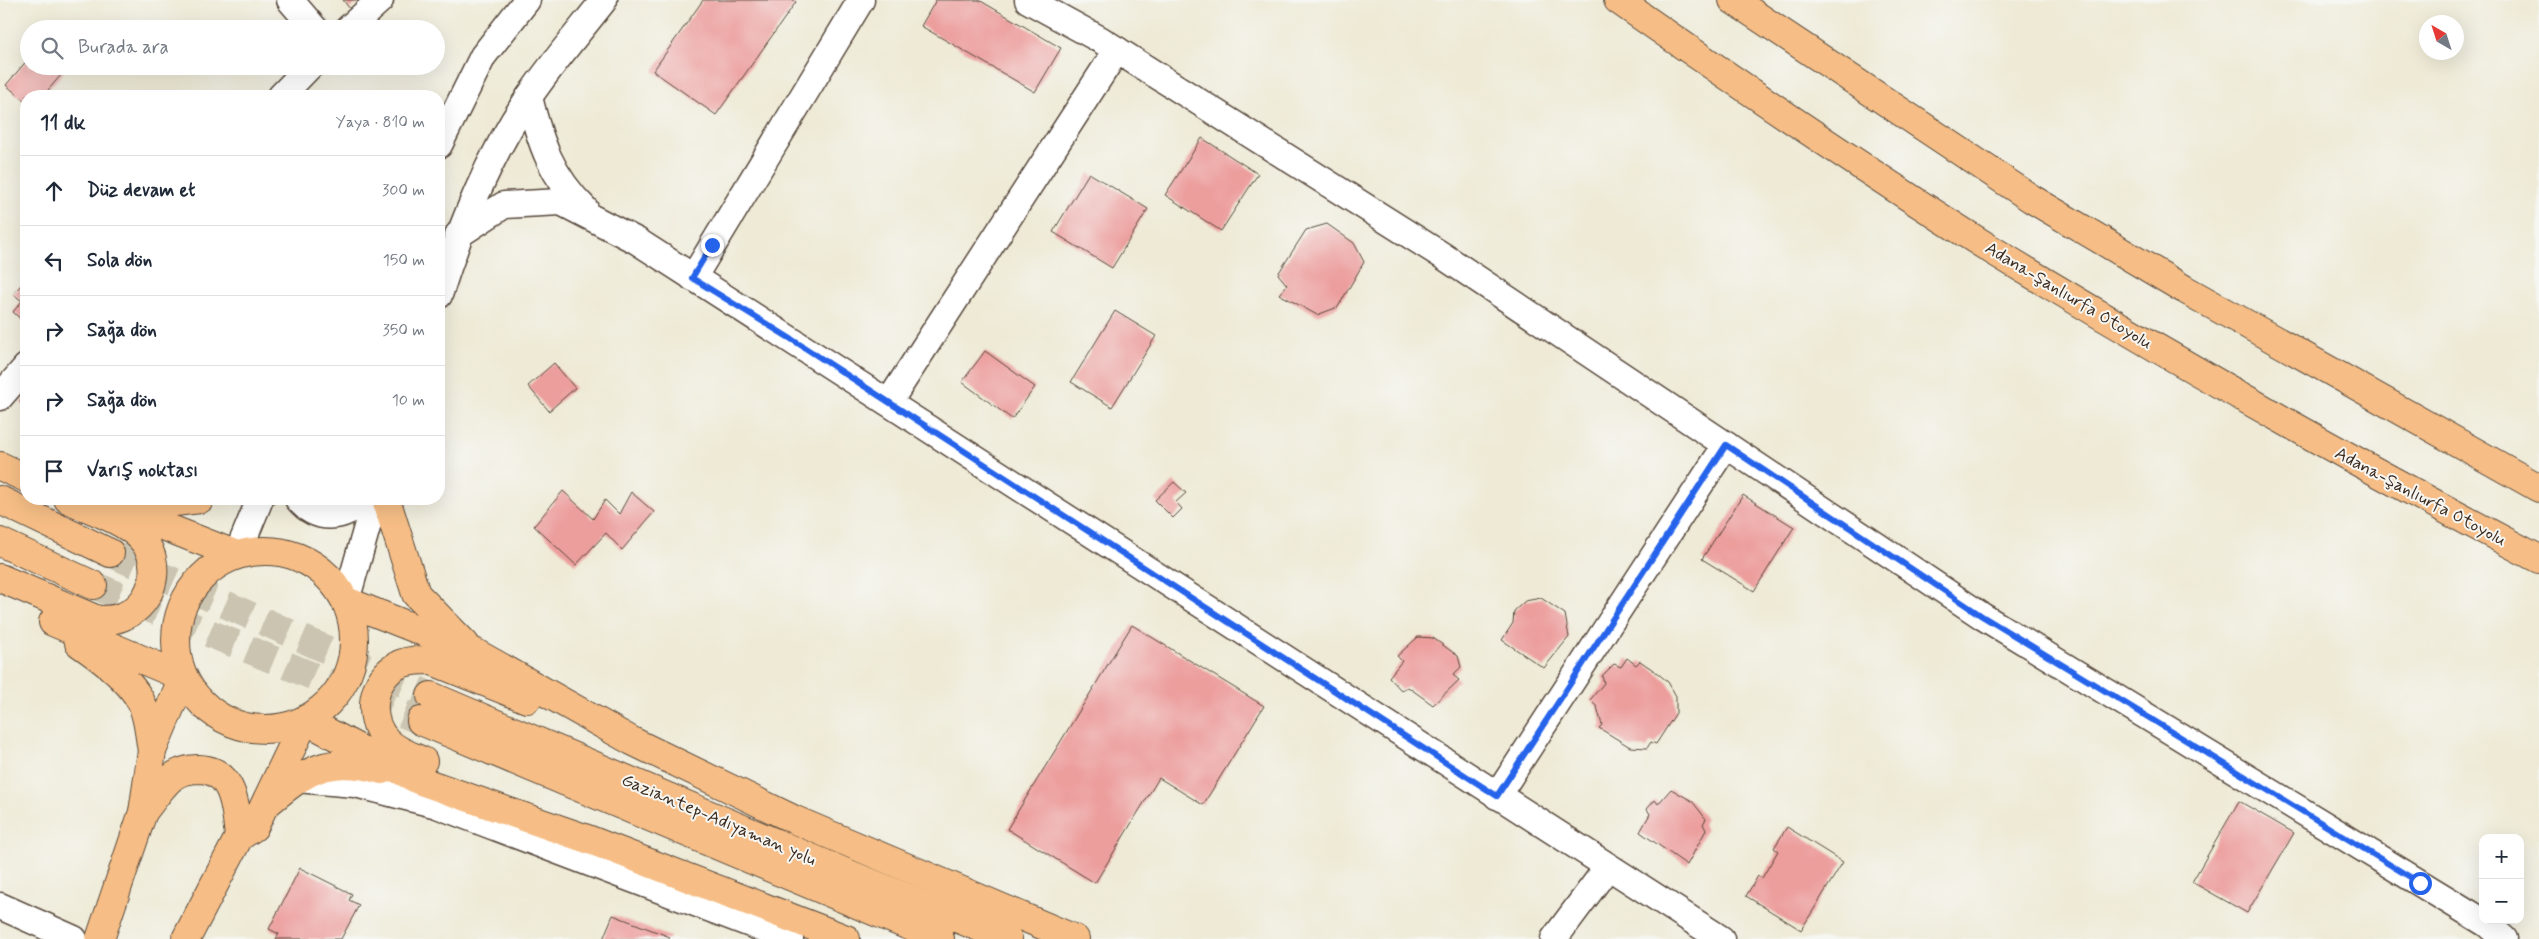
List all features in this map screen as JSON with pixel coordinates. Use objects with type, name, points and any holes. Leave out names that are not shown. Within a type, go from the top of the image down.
[{"type":"main road","name":"Adana-Şanlıurfa Otoyolu","points":[[1618,0],[1842,154],[1991,249],[2158,349],[2347,457],[2539,559]]},
{"type":"main road","points":[[1733,0],[2040,204],[2184,290],[2539,488]]},
{"type":"main road","points":[[0,500],[110,553]]},
{"type":"main road","points":[[0,578],[98,620],[112,620],[125,616],[136,609],[146,599],[152,587],[153,560],[148,548],[140,537],[130,529],[80,505]]},
{"type":"main road","points":[[110,505],[237,555]]},
{"type":"main road","points":[[388,505],[416,594],[474,652]]},
{"type":"main road","points":[[0,542],[93,585]]},
{"type":"main road","points":[[258,550],[280,551],[300,557],[319,568],[334,583],[346,601],[352,619],[354,638],[353,657],[347,676],[330,701],[305,720],[288,726],[269,729],[233,724],[203,705],[183,676],[177,658],[175,639],[177,620],[184,602],[193,586],[205,573],[237,555],[258,550]]},
{"type":"main road","points":[[0,592],[45,619],[114,671],[138,698],[147,721],[152,751]]},
{"type":"main road","points":[[346,601],[474,652],[632,741],[795,820],[1074,939]]},
{"type":"main road","points":[[45,619],[183,676]]},
{"type":"main road","points":[[590,840],[399,750],[387,741],[379,730],[374,716],[377,688],[386,675],[399,665],[414,660],[430,660],[632,741]]},
{"type":"main road","points":[[100,939],[143,812],[152,751],[183,676]]},
{"type":"main road","name":"Gaziantep-Adıyaman yolu","points":[[431,696],[844,872],[1008,939]]},
{"type":"main road","points":[[305,720],[418,780]]},
{"type":"main road","points":[[186,939],[239,837],[254,827],[305,720]]},
{"type":"main road","name":"Gaziantep-Adıyaman yolu","points":[[421,722],[940,939]]},
{"type":"main road","points":[[265,805],[297,778],[327,764],[347,763],[369,766],[418,780],[590,840],[846,939]]},
{"type":"main road","points":[[143,812],[171,778],[188,769],[208,769],[225,780],[234,797],[239,837]]},
{"type":"street","points":[[290,0],[307,20]]},
{"type":"street","points":[[358,20],[380,0]]},
{"type":"street","points":[[445,133],[483,56],[527,0]]},
{"type":"street","points":[[445,276],[458,235],[493,161],[529,97],[604,0]]},
{"type":"street","points":[[692,278],[861,0]]},
{"type":"street","points":[[1028,0],[1117,50],[1443,256],[1982,616],[2478,919],[2504,939]]},
{"type":"street","points":[[889,402],[1117,50]]},
{"type":"street","points":[[287,90],[301,75]]},
{"type":"street","points":[[529,97],[553,171],[567,192],[592,216]]},
{"type":"street","points":[[458,235],[504,205],[561,202],[592,216],[637,241],[1721,939]]},
{"type":"street","points":[[0,397],[20,374]]},
{"type":"street","points":[[1497,796],[1726,445]]},
{"type":"street","points":[[237,555],[258,505]]},
{"type":"street","points":[[303,505],[317,514],[331,516],[345,514],[356,505]]},
{"type":"street","points":[[346,601],[372,505]]},
{"type":"street","points":[[297,778],[355,784],[437,805],[790,939]]},
{"type":"street","points":[[1554,939],[1608,868]]},
{"type":"street","points":[[0,906],[74,939]]},
{"type":"building","points":[[343,0],[361,0],[350,9]]},
{"type":"building","points":[[703,0],[793,0],[796,2],[716,115],[653,71]]},
{"type":"building","points":[[936,0],[979,0],[1061,48],[1035,92],[921,26]]},
{"type":"building","points":[[20,69],[20,75],[61,75],[48,90],[20,90],[20,97],[6,85]]},
{"type":"building","points":[[1202,138],[1258,174],[1221,231],[1165,195]]},
{"type":"building","points":[[1089,173],[1148,209],[1112,268],[1053,232]]},
{"type":"building","points":[[1327,224],[1354,243],[1364,262],[1338,307],[1317,315],[1279,294],[1287,285],[1278,274],[1306,230]]},
{"type":"building","points":[[20,286],[20,299],[13,294]]},
{"type":"building","points":[[20,303],[20,318],[13,312]]},
{"type":"building","points":[[1115,311],[1156,336],[1112,407],[1071,382]]},
{"type":"building","points":[[985,351],[1035,387],[1012,419],[962,382]]},
{"type":"building","points":[[554,363],[575,388],[549,411],[528,386]]},
{"type":"building","points":[[1174,482],[1186,493],[1176,502],[1182,509],[1173,518],[1155,500]]},
{"type":"building","points":[[563,491],[593,519],[605,500],[619,514],[631,492],[654,512],[622,550],[606,533],[576,565],[534,526]]},
{"type":"building","points":[[1743,495],[1794,527],[1754,591],[1702,559]]},
{"type":"building","points":[[1541,598],[1565,614],[1569,637],[1544,668],[1502,640],[1513,623],[1514,611],[1525,601]]},
{"type":"building","points":[[1132,625],[1264,706],[1203,805],[1159,778],[1095,883],[1007,829]]},
{"type":"building","points":[[1418,637],[1433,638],[1458,656],[1461,667],[1453,675],[1459,680],[1433,705],[1408,687],[1401,690],[1389,677],[1402,661],[1397,656]]},
{"type":"building","points":[[1627,658],[1636,665],[1640,661],[1656,672],[1668,682],[1676,696],[1676,713],[1656,744],[1651,742],[1647,748],[1630,747],[1599,728],[1602,725],[1597,707],[1590,700],[1604,683],[1602,676],[1614,664],[1621,667]]},
{"type":"building","points":[[1671,789],[1692,801],[1706,819],[1703,824],[1706,830],[1687,865],[1640,832],[1650,814],[1647,809],[1655,800],[1658,804]]},
{"type":"building","points":[[2239,801],[2294,833],[2247,913],[2192,882]]},
{"type":"building","points":[[1787,827],[1843,862],[1801,930],[1746,896],[1758,876],[1762,878],[1778,851],[1774,848]]},
{"type":"building","points":[[300,868],[352,894],[349,900],[359,905],[341,939],[276,939],[279,934],[269,929]]},
{"type":"building","points":[[613,915],[670,937],[669,939],[603,939]]},
{"type":"tunnel","points":[[110,553],[431,696]]},
{"type":"tunnel","points":[[93,585],[421,721]]},
{"type":"route","points":[[712,245],[692,278],[796,342],[1497,796],[1726,445],[1982,616],[2420,883]]}]
